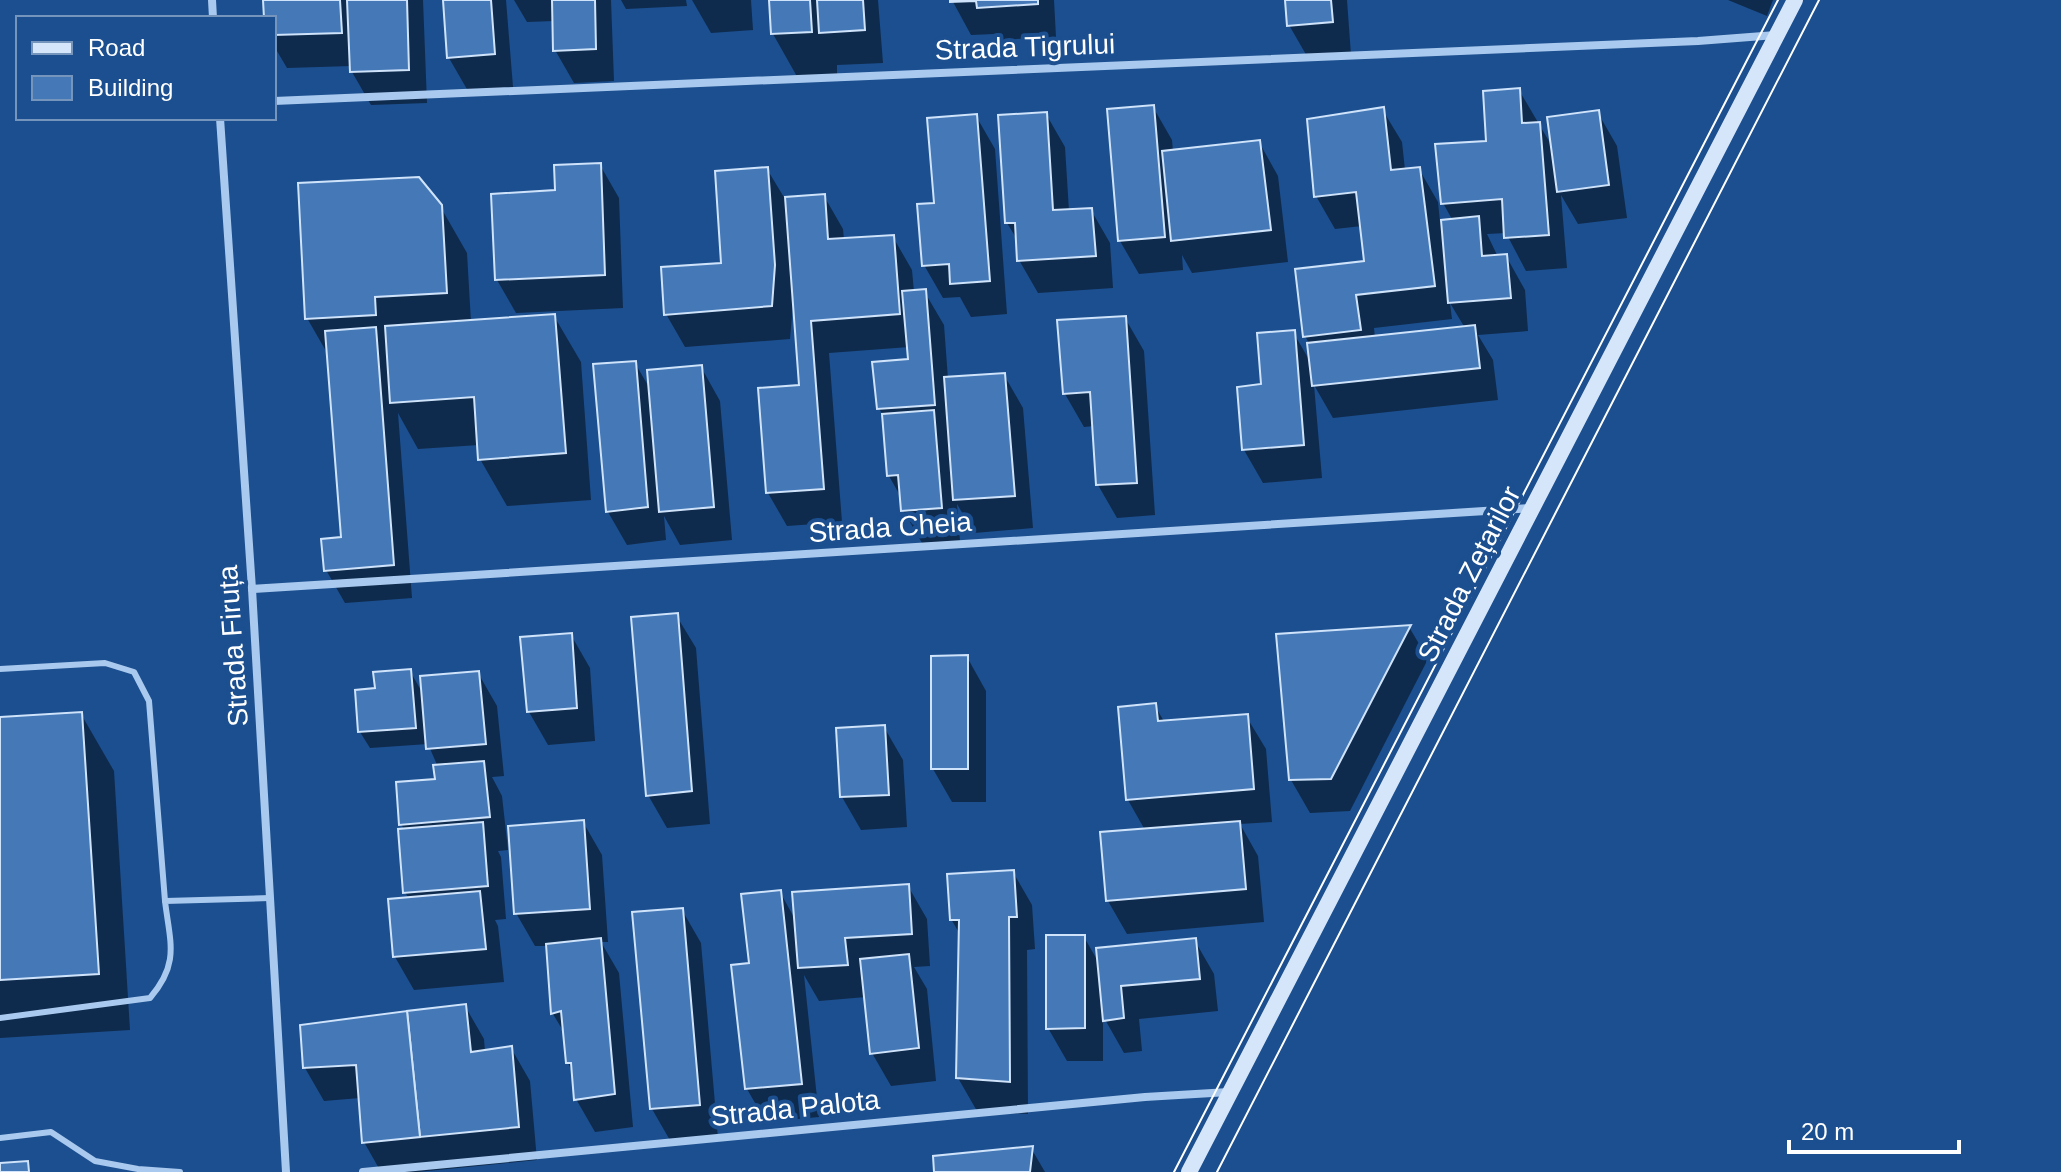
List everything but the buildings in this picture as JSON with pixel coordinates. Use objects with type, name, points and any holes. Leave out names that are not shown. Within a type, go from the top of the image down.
[{"type":"main road","name":"Strada Zețarilor","points":[[1189,1172],[1795,0]]},
{"type":"street","name":"Strada Tigrului","points":[[276,101],[1666,43],[1777,35]]},
{"type":"street","name":"Strada Firuța","points":[[220,120],[252,589],[286,1172]]},
{"type":"street","name":"Strada Cheia","points":[[252,589],[1532,508]]},
{"type":"street","name":"Strada Palota","points":[[363,1172],[1145,1097],[1230,1092]]},
{"type":"lane","points":[[0,669],[105,663],[134,672],[149,701],[172,962],[163,983],[150,998],[0,1018]]},
{"type":"lane","points":[[165,901],[270,898]]},
{"type":"lane","points":[[0,1138],[51,1132],[95,1161],[138,1169],[180,1172]]},
{"type":"tram line","points":[[1174,1172],[1778,0]]},
{"type":"tram line","points":[[1217,1172],[1819,0]]}]
